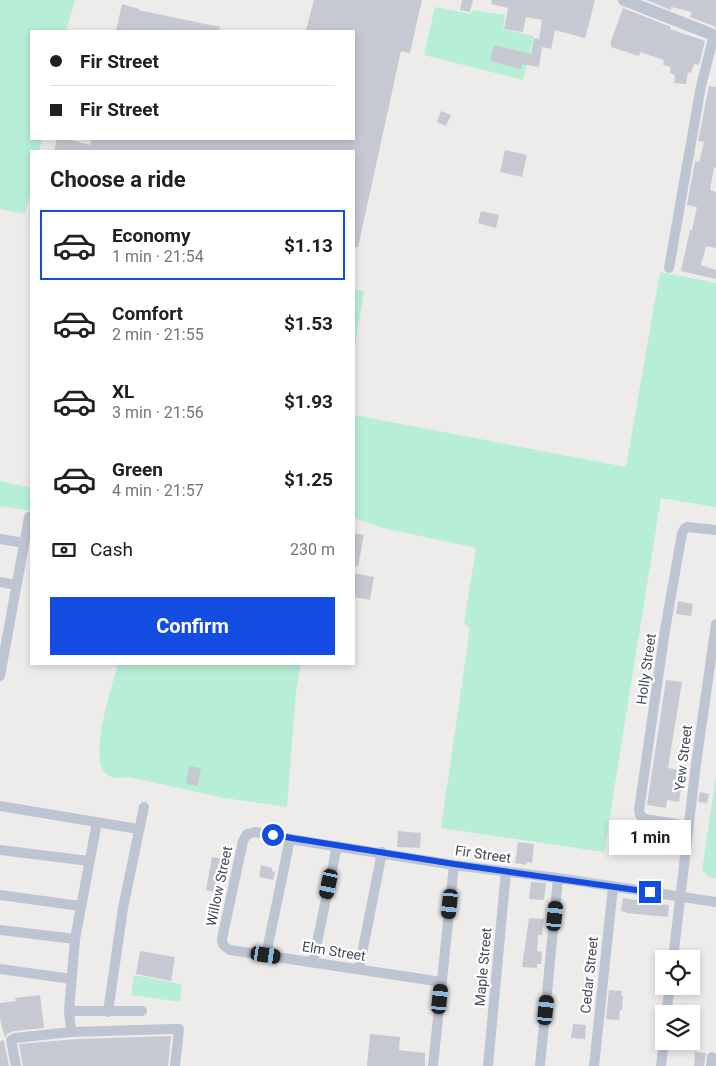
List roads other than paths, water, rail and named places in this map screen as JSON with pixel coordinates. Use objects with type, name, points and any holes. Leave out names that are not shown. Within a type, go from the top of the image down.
[{"type":"street","points":[[624,0],[715,36],[701,86],[669,268]]},
{"type":"street","points":[[0,670],[5,623],[16,585],[29,517]]},
{"type":"street","name":"Holly Street","points":[[688,826],[645,819],[640,816],[639,810],[665,630],[682,533],[684,528],[691,526],[716,530]]},
{"type":"street","points":[[0,539],[24,544]]},
{"type":"street","points":[[0,582],[16,585]]},
{"type":"street","name":"Yew Street","points":[[674,950],[688,826],[714,654],[716,624]]},
{"type":"street","points":[[0,806],[138,829]]},
{"type":"street","points":[[108,1012],[116,946],[138,829],[144,807]]},
{"type":"street","points":[[71,1032],[69,1011],[74,939],[97,822]]},
{"type":"street","name":"Fir Street","points":[[247,834],[255,832],[454,864],[716,902]]},
{"type":"street","name":"Willow Street","points":[[224,946],[222,938],[228,905],[242,842],[247,834]]},
{"type":"street","points":[[266,955],[290,839]]},
{"type":"street","points":[[313,962],[337,846]]},
{"type":"street","points":[[0,850],[89,862]]},
{"type":"street","points":[[359,969],[382,852]]},
{"type":"street","points":[[433,1066],[454,864]]},
{"type":"street","name":"Maple Street","points":[[488,1066],[506,871]]},
{"type":"street","points":[[540,1066],[558,878]]},
{"type":"street","name":"Cedar Street","points":[[594,1066],[613,887]]},
{"type":"street","points":[[0,895],[80,906]]},
{"type":"street","points":[[0,930],[74,939]]},
{"type":"street","name":"Elm Street","points":[[224,946],[230,950],[442,982]]},
{"type":"street","points":[[0,969],[71,978]]},
{"type":"street","points":[[69,1011],[142,1011]]},
{"type":"street","points":[[16,1066],[11,1040],[15,1038],[71,1032],[179,1029],[175,1066]]},
{"type":"street","points":[[661,1066],[663,1050]]}]
